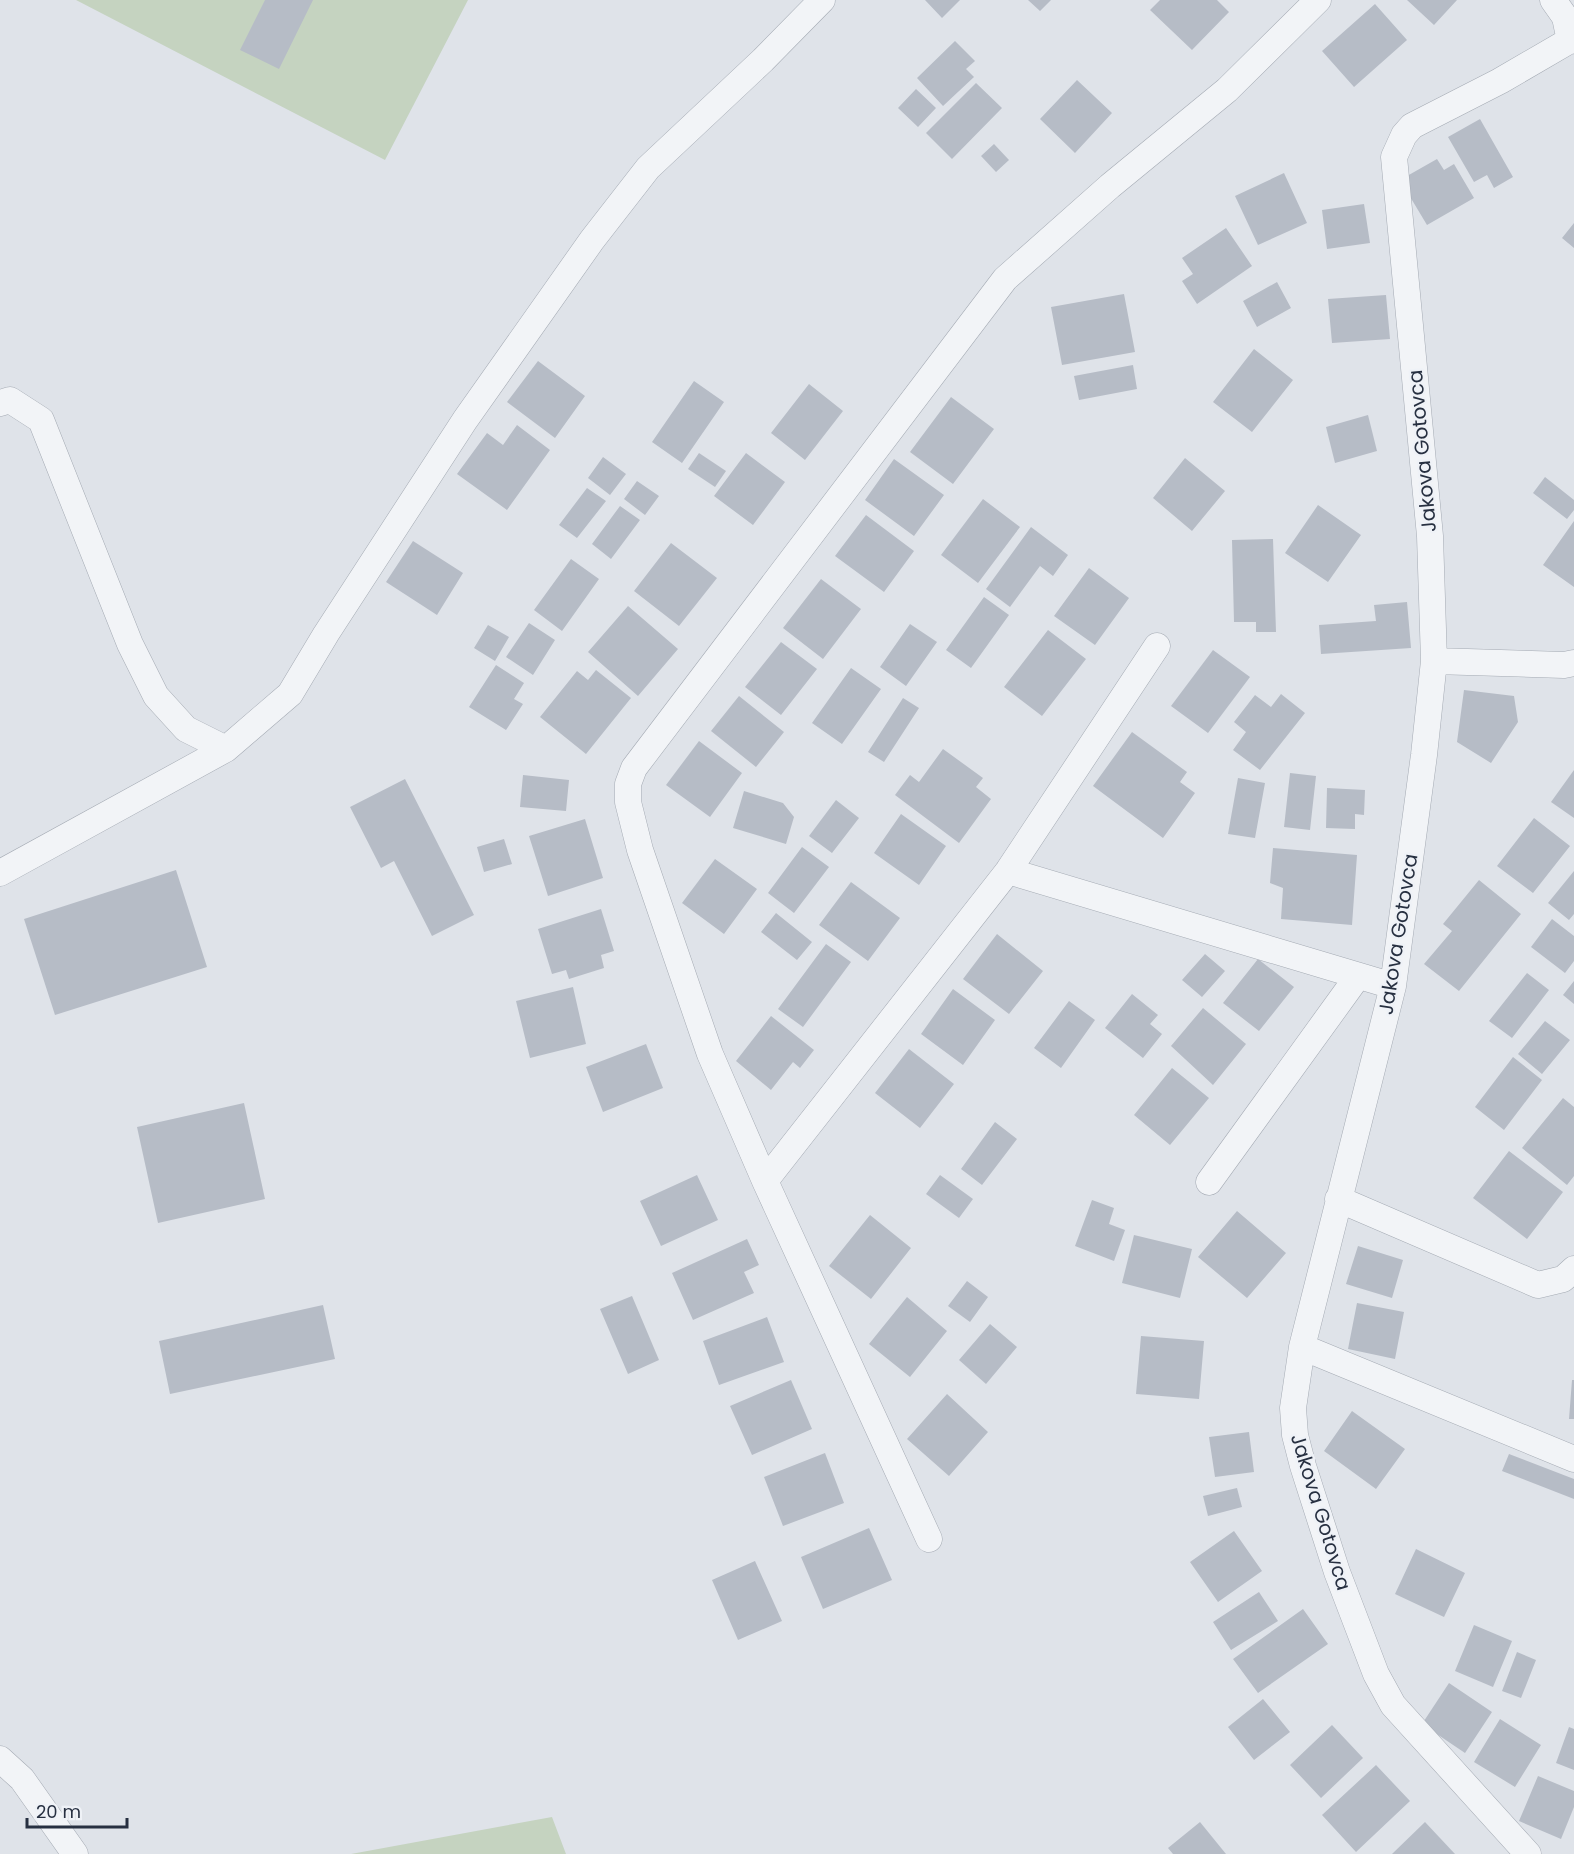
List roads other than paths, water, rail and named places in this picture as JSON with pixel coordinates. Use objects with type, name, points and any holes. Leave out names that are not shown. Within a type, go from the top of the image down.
[{"type":"street","points":[[0,873],[226,749],[290,694],[326,634],[465,420],[599,231],[648,168],[822,0]]},
{"type":"street","points":[[929,1539],[765,1181],[710,1054],[640,850],[628,802],[628,784],[634,768],[1005,279],[1110,186],[1227,90],[1318,0]]},
{"type":"street","points":[[1554,0],[1565,17],[1572,40]]},
{"type":"street","name":"Jakova Gotovca","points":[[1528,1854],[1399,1713],[1376,1674],[1337,1572],[1303,1467],[1295,1435],[1293,1408],[1302,1347],[1393,986],[1424,755],[1434,661],[1430,536],[1394,157],[1404,135],[1413,126],[1500,81],[1572,40]]},
{"type":"street","points":[[0,403],[10,400],[41,420],[130,644],[156,696],[186,729],[226,749]]},
{"type":"street","points":[[765,1181],[1008,871],[1158,646]]},
{"type":"street","points":[[1434,661],[1564,665],[1574,663]]},
{"type":"street","points":[[1008,871],[1393,986]]},
{"type":"street","points":[[1209,1182],[1358,976]]},
{"type":"street","points":[[1338,1199],[1538,1285],[1563,1279],[1574,1269]]},
{"type":"street","points":[[1302,1347],[1574,1459]]},
{"type":"street","points":[[0,1759],[22,1779],[75,1854]]}]
